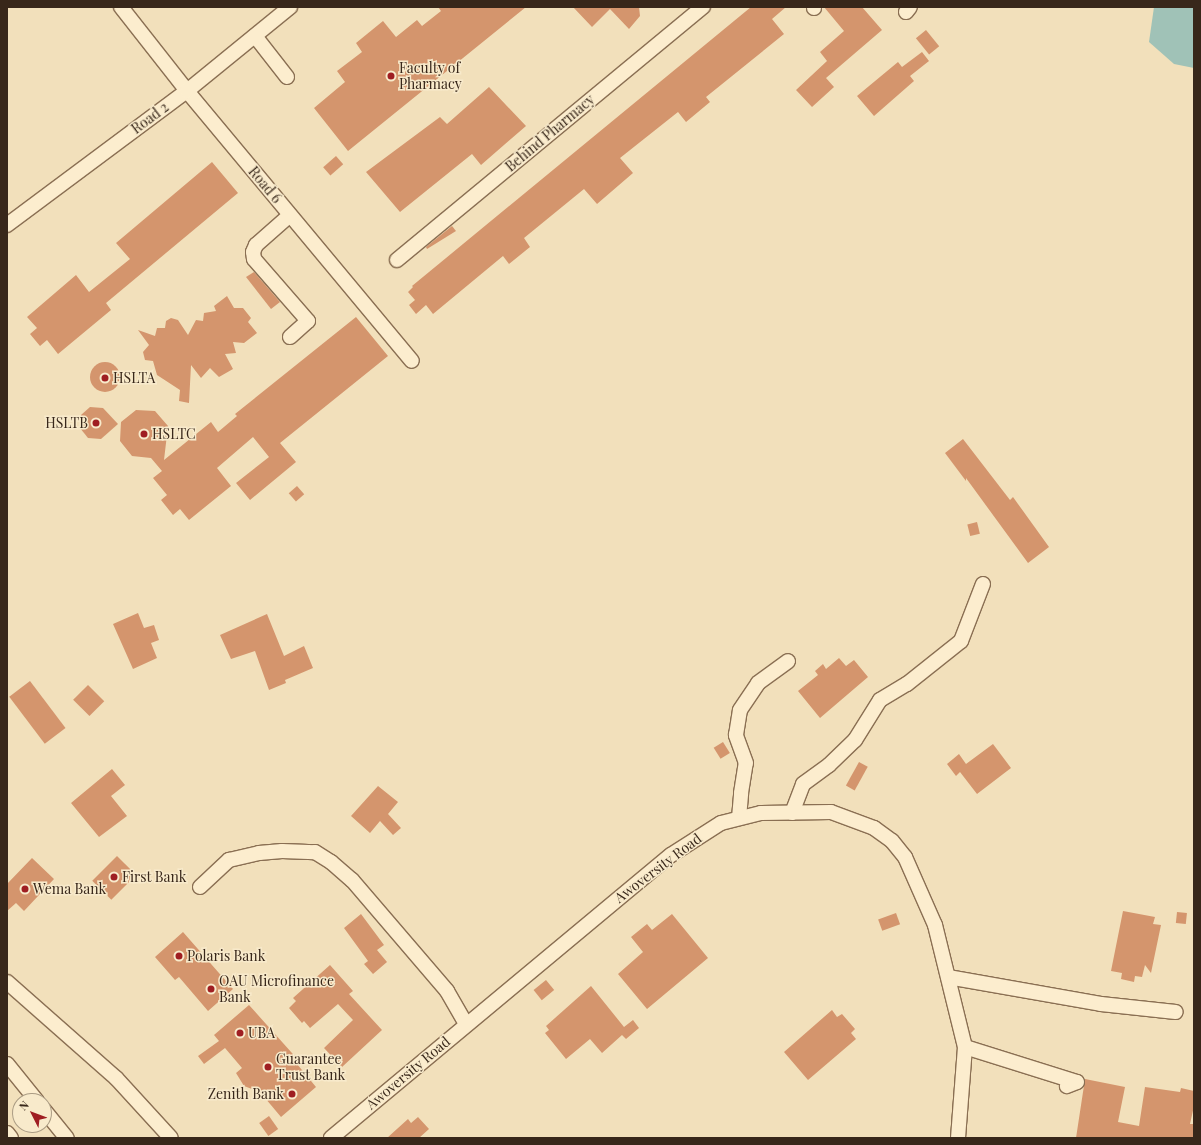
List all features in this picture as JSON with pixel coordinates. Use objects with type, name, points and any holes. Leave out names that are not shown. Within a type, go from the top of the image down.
[{"type":"street","name":"Road 6","points":[[121,7],[187,91],[412,361]]},
{"type":"street","name":"Road 2","points":[[7,225],[187,91],[290,7]]},
{"type":"street","name":"Behind Pharmacy","points":[[397,260],[703,7]]},
{"type":"street","points":[[255,36],[287,77]]},
{"type":"street","points":[[290,215],[256,245],[253,252],[254,259],[308,321],[290,337]]},
{"type":"street","points":[[792,813],[803,784],[830,765],[855,740],[880,700],[907,684],[960,641],[983,584]]},
{"type":"street","points":[[739,818],[746,763],[736,735],[740,710],[758,683],[788,661]]},
{"type":"street","name":"Awoversity Road","points":[[331,1138],[466,1024],[671,855],[721,823],[739,818],[761,813],[831,812],[874,828],[892,840],[905,857],[935,925],[965,1047],[958,1138]]},
{"type":"street","points":[[200,887],[229,860],[259,853],[282,851],[315,852],[331,862],[352,880],[446,991],[466,1024]]},
{"type":"street","points":[[948,977],[1100,1004],[1176,1012]]},
{"type":"street","points":[[7,982],[116,1078],[171,1138]]},
{"type":"street","points":[[965,1047],[1077,1082],[1067,1086]]},
{"type":"street","points":[[7,1064],[31,1093]]},
{"type":"street","points":[[52,1120],[67,1138]]},
{"type":"street","points":[[7,1133],[11,1138]]},
{"type":"water","points":[[1154,7],[1194,7],[1194,68],[1174,64],[1149,42]]},
{"type":"building","name":"Faculty of Pharmacy","points":[[438,7],[526,7],[348,151],[314,108],[345,82],[337,71],[362,52],[356,43],[383,21],[396,37],[417,20],[422,26],[441,11]]},
{"type":"building","points":[[573,7],[639,7],[640,16],[629,29],[610,9],[592,27]]},
{"type":"building","points":[[751,7],[786,7],[772,19],[784,34],[706,97],[710,102],[686,122],[678,112],[620,158],[633,173],[597,204],[584,189],[524,238],[530,247],[509,264],[503,256],[433,314],[426,305],[416,314],[409,305],[415,300],[408,292],[413,287],[412,286]]},
{"type":"building","points":[[824,7],[862,7],[882,30],[826,78],[834,87],[812,107],[796,90],[827,61],[820,52],[844,31]]},
{"type":"building","points":[[926,30],[939,46],[929,55],[916,38]]},
{"type":"building","points":[[922,52],[929,61],[910,76],[914,81],[874,116],[857,96],[898,62],[902,67]]},
{"type":"building","points":[[489,87],[526,126],[481,165],[472,154],[400,212],[366,172],[440,117],[447,124]]},
{"type":"building","points":[[336,156],[343,164],[330,175],[323,167]]},
{"type":"building","points":[[212,162],[238,193],[106,303],[111,310],[58,354],[47,340],[40,346],[30,334],[37,328],[27,317],[76,275],[89,292],[130,259],[116,243]]},
{"type":"building","points":[[452,226],[456,231],[427,249],[426,247]]},
{"type":"building","points":[[254,272],[280,302],[271,309],[246,277]]},
{"type":"building","points":[[227,296],[234,308],[243,308],[251,318],[248,322],[257,333],[244,343],[233,342],[236,353],[225,354],[233,369],[219,377],[210,368],[201,378],[191,365],[189,403],[179,401],[180,390],[157,375],[153,361],[145,360],[143,352],[149,345],[138,330],[155,336],[157,328],[165,328],[166,321],[171,318],[178,320],[188,335],[196,320],[203,321],[204,313],[216,311],[214,306]]},
{"type":"building","points":[[356,317],[388,356],[280,443],[296,462],[250,500],[236,483],[269,457],[253,437],[217,468],[231,486],[189,520],[180,509],[173,515],[161,500],[167,495],[153,478],[162,471],[151,458],[132,456],[120,441],[121,422],[136,410],[155,411],[168,426],[164,460],[211,422],[218,432],[237,416],[235,414]]},
{"type":"building","name":"HSLTA","points":[[105,362],[116,366],[120,377],[116,388],[105,392],[94,388],[90,377],[94,366]]},
{"type":"building","name":"HSLTB","points":[[90,407],[103,408],[118,424],[101,439],[88,438],[80,428],[81,415]]},
{"type":"building","points":[[963,439],[1010,500],[1013,497],[1049,547],[1028,563],[966,478],[966,481],[945,453]]},
{"type":"building","points":[[297,486],[304,494],[296,502],[289,493]]},
{"type":"building","points":[[977,522],[980,534],[970,536],[967,524]]},
{"type":"building","points":[[138,613],[144,628],[154,625],[159,640],[151,643],[157,658],[133,669],[113,624]]},
{"type":"building","points":[[267,614],[284,656],[304,646],[313,668],[285,680],[286,683],[269,690],[255,651],[231,659],[220,635]]},
{"type":"building","points":[[839,658],[846,666],[854,660],[868,677],[820,718],[798,691],[818,675],[815,671],[823,664],[826,669]]},
{"type":"building","points":[[30,681],[66,728],[45,744],[9,697]]},
{"type":"building","points":[[88,685],[104,701],[89,716],[73,700]]},
{"type":"building","points":[[723,742],[730,753],[721,759],[714,748]]},
{"type":"building","points":[[993,744],[1011,768],[977,794],[960,772],[956,776],[947,764],[959,754],[966,764]]},
{"type":"building","points":[[859,762],[868,767],[855,790],[846,786]]},
{"type":"building","points":[[112,769],[125,785],[111,796],[127,816],[99,837],[71,803]]},
{"type":"building","points":[[378,786],[398,802],[388,814],[401,828],[393,835],[380,821],[370,833],[351,816]]},
{"type":"building","name":"First Bank","points":[[117,856],[136,875],[111,900],[92,881]]},
{"type":"building","name":"Wema Bank","points":[[32,858],[54,879],[24,911],[16,903],[7,911],[7,884]]},
{"type":"building","points":[[1123,911],[1155,917],[1153,924],[1161,925],[1151,973],[1145,965],[1142,977],[1135,976],[1134,982],[1121,979],[1122,973],[1111,971]]},
{"type":"building","points":[[1177,912],[1187,913],[1186,924],[1176,923]]},
{"type":"building","points":[[896,913],[900,924],[882,931],[878,919]]},
{"type":"building","points":[[361,914],[384,945],[377,950],[387,962],[373,974],[364,964],[368,961],[344,928]]},
{"type":"building","points":[[672,914],[708,958],[647,1009],[618,974],[643,952],[631,937],[647,924],[652,930]]},
{"type":"building","points":[[183,932],[233,989],[208,1011],[179,977],[175,980],[155,957]]},
{"type":"building","points":[[330,965],[353,991],[349,994],[382,1030],[342,1067],[324,1048],[353,1020],[338,1004],[310,1028],[304,1021],[302,1023],[289,1008],[296,1001],[293,998]]},
{"type":"building","points":[[546,980],[554,990],[542,1000],[534,990]]},
{"type":"building","points":[[591,986],[624,1027],[633,1020],[639,1028],[626,1039],[622,1035],[602,1053],[590,1039],[566,1059],[545,1033],[549,1030],[546,1026]]},
{"type":"building","points":[[249,1005],[300,1062],[297,1064],[316,1087],[281,1117],[260,1092],[244,1086],[236,1073],[242,1068],[225,1048],[204,1064],[198,1056],[219,1041],[214,1035]]},
{"type":"building","points":[[832,1010],[837,1017],[842,1014],[855,1029],[851,1033],[856,1039],[808,1080],[784,1052]]},
{"type":"building","points":[[1085,1079],[1125,1087],[1118,1122],[1139,1126],[1145,1087],[1180,1092],[1181,1088],[1194,1091],[1194,1106],[1190,1124],[1194,1124],[1194,1138],[1076,1138]]},
{"type":"building","points":[[269,1116],[278,1129],[268,1136],[259,1123]]},
{"type":"building","points":[[418,1117],[429,1129],[419,1138],[387,1138],[408,1119],[411,1123]]},
{"type":"place","name":"Faculty of Pharmacy","points":[[391,76]]},
{"type":"place","name":"HSLTA","points":[[105,378]]},
{"type":"place","name":"HSLTB","points":[[96,423]]},
{"type":"place","name":"HSLTC","points":[[144,434]]},
{"type":"place","name":"First Bank","points":[[114,877]]},
{"type":"place","name":"Wema Bank","points":[[25,889]]},
{"type":"place","name":"Polaris Bank","points":[[179,956]]},
{"type":"place","name":"OAU Microfinance Bank","points":[[211,989]]},
{"type":"place","name":"UBA","points":[[240,1033]]},
{"type":"place","name":"Guarantee Trust Bank","points":[[268,1067]]},
{"type":"place","name":"Zenith Bank","points":[[292,1094]]}]
